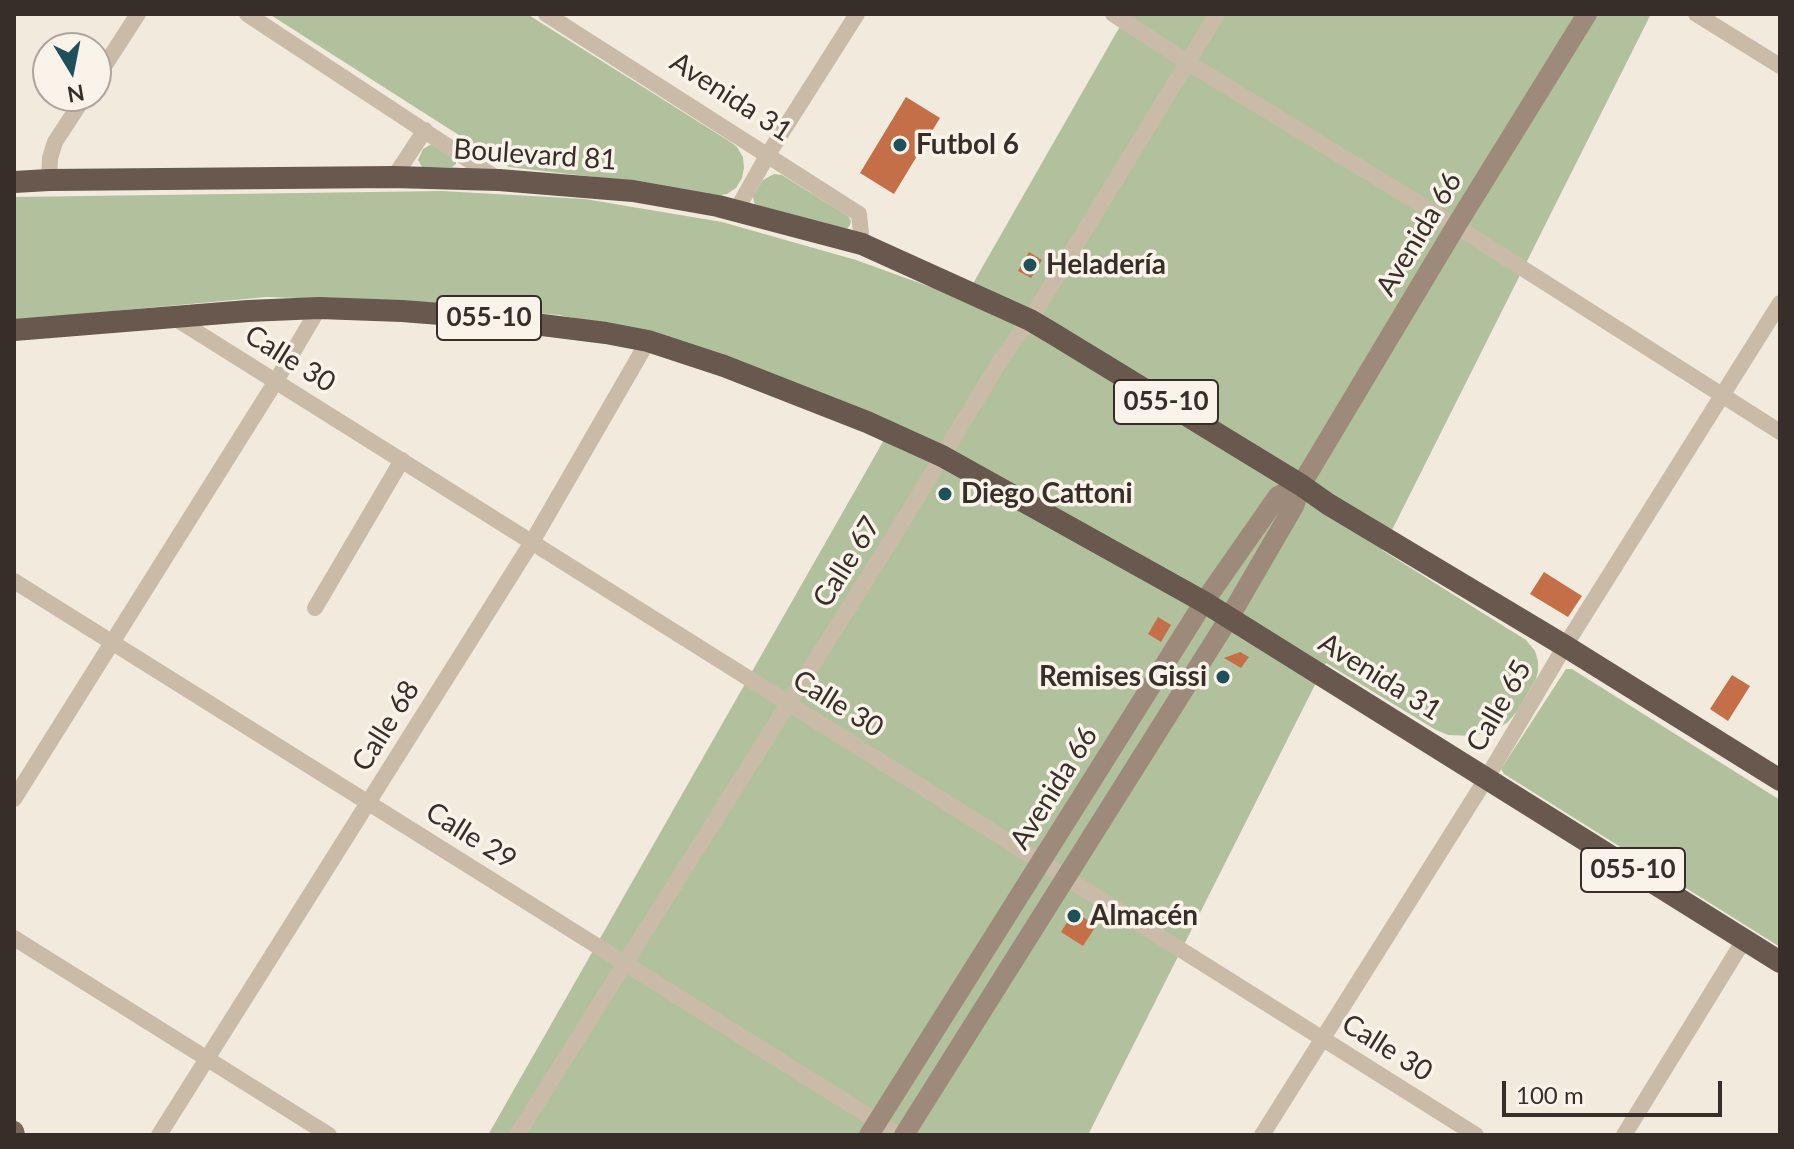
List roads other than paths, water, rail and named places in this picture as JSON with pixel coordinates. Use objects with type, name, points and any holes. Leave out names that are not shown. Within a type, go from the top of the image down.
[{"type":"highway","name":"Boulevard 81","points":[[14,182],[394,177],[499,180],[633,191],[718,206],[862,244],[1030,320]]},
{"type":"highway","name":"055-10","points":[[14,330],[319,308],[479,317],[606,333],[648,341],[724,366],[867,422],[942,456]]},
{"type":"highway","name":"055-10","points":[[1030,320],[1780,780]]},
{"type":"highway","name":"Avenida 31","points":[[942,456],[1204,602],[1780,962]]},
{"type":"main road","name":"Avenida 66","points":[[902,1135],[1229,618],[1294,506],[1301,485],[1587,14]]},
{"type":"main road","name":"Avenida 66","points":[[873,1128],[1204,602],[1278,496],[1301,485]]},
{"type":"street","points":[[112,54],[138,14]]},
{"type":"street","points":[[247,14],[499,180]]},
{"type":"street","name":"Avenida 31","points":[[546,14],[859,214],[862,244]]},
{"type":"street","points":[[736,211],[857,14]]},
{"type":"street","points":[[1113,14],[1456,226],[1780,432]]},
{"type":"street","name":"Calle 67","points":[[517,1135],[900,526],[1003,356],[1030,320],[1217,14]]},
{"type":"street","points":[[1696,14],[1780,66]]},
{"type":"street","points":[[49,180],[50,158],[55,142],[75,112]]},
{"type":"street","points":[[394,177],[425,130]]},
{"type":"street","name":"Calle 65","points":[[1262,1135],[1780,303]]},
{"type":"street","points":[[14,799],[319,308]]},
{"type":"street","name":"Calle 30","points":[[173,317],[1476,1135]]},
{"type":"street","name":"Calle 68","points":[[159,1135],[532,542],[648,341]]},
{"type":"street","points":[[315,608],[402,460]]},
{"type":"street","name":"Calle 29","points":[[14,581],[625,963],[873,1128],[902,1135]]},
{"type":"street","points":[[14,938],[329,1135]]},
{"type":"street","points":[[1624,1135],[1744,940]]},
{"type":"place","name":"Futbol 6","points":[[900,145]]},
{"type":"place","name":"Heladería","points":[[1030,265]]},
{"type":"place","name":"Diego Cattoni","points":[[945,494]]},
{"type":"place","name":"Remises Gissi","points":[[1223,677]]},
{"type":"place","name":"Almacén","points":[[1074,916]]}]
